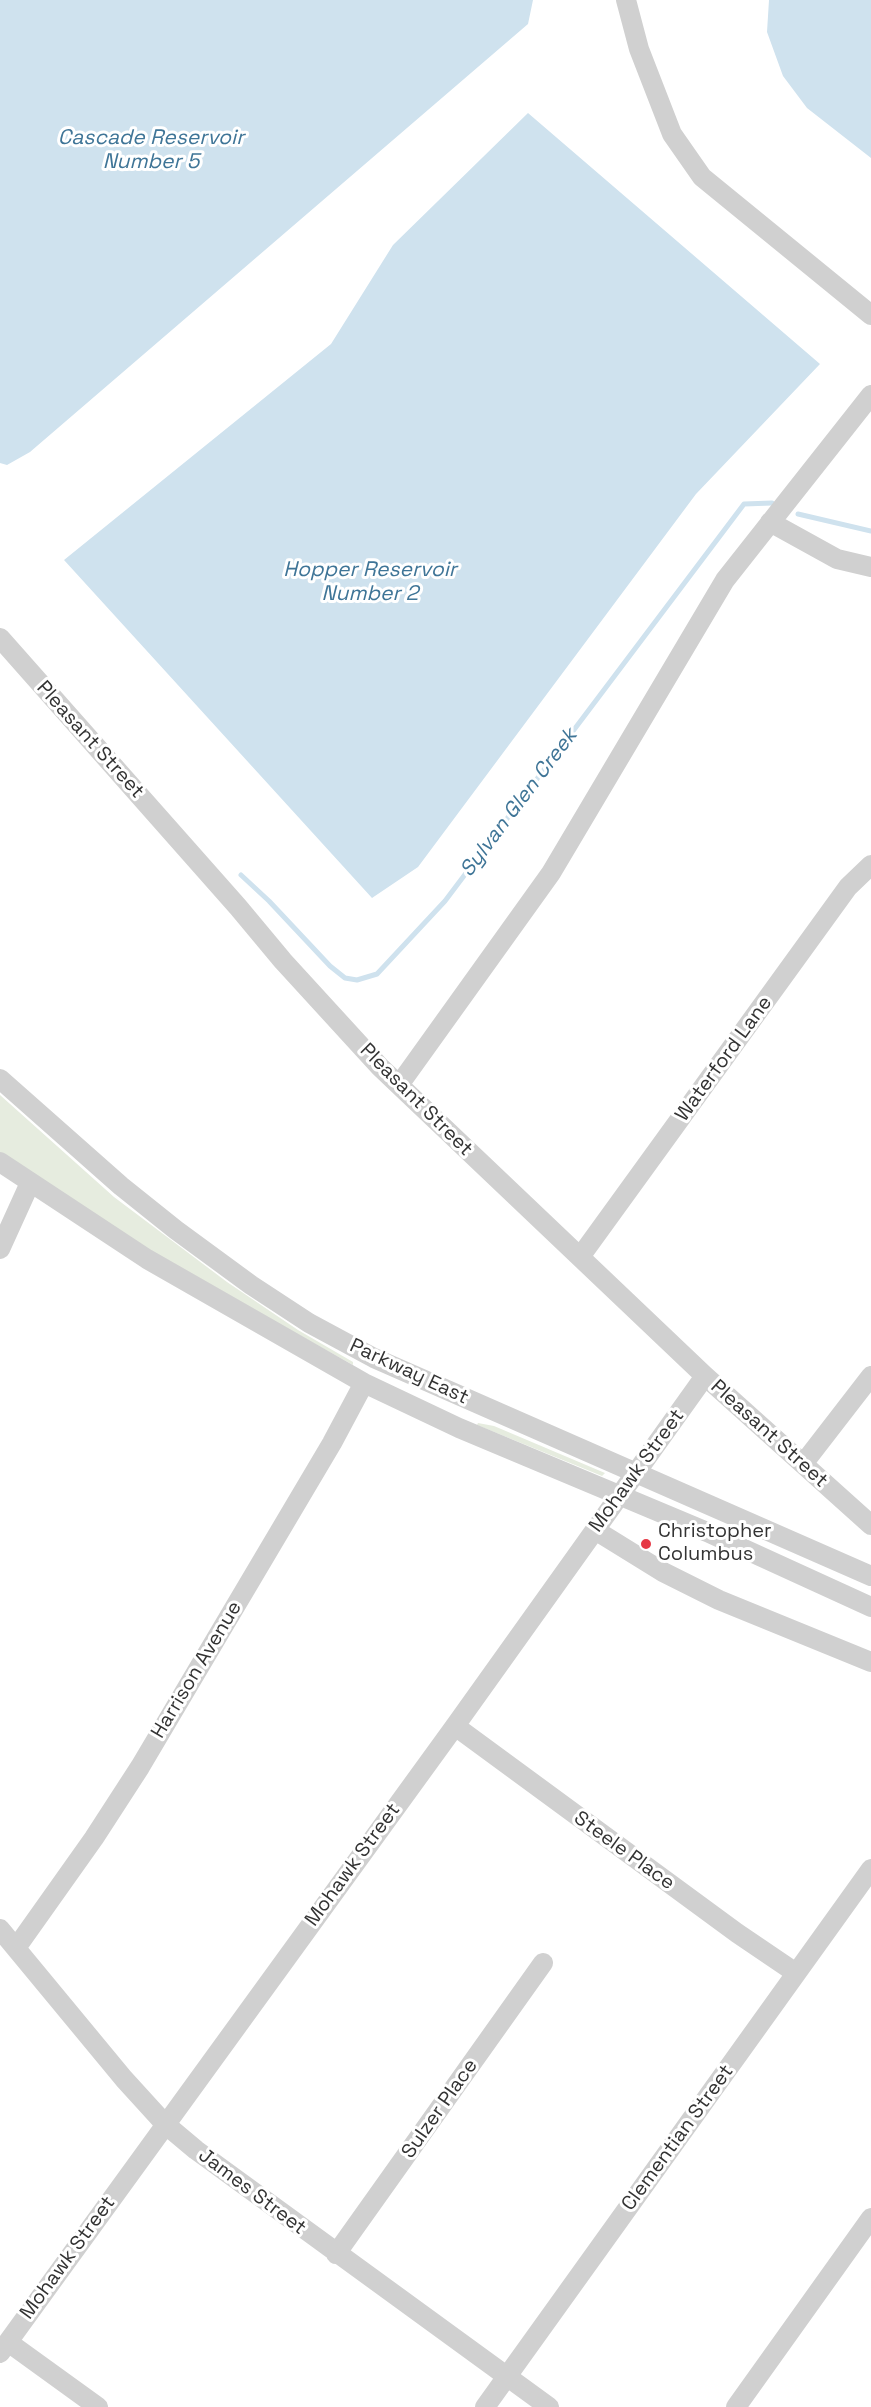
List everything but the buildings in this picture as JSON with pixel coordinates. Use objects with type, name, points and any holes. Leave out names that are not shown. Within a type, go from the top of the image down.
[{"type":"street","points":[[626,0],[639,49],[672,134],[702,177],[871,315]]},
{"type":"street","points":[[399,1085],[551,873],[725,580],[871,395]]},
{"type":"street","points":[[770,522],[837,559],[871,567]]},
{"type":"street","name":"Pleasant Street","points":[[0,638],[283,961],[399,1085],[705,1376],[871,1525]]},
{"type":"street","name":"Waterford Lane","points":[[580,1257],[848,887],[871,865]]},
{"type":"street","name":"Parkway East","points":[[0,1079],[148,1208],[251,1285],[309,1323],[374,1358],[871,1576]]},
{"type":"street","name":"Parkway East","points":[[0,1162],[147,1259],[364,1383],[459,1428],[620,1495],[871,1607]]},
{"type":"street","points":[[0,1249],[30,1183]]},
{"type":"street","name":"Mohawk Street","points":[[4,2347],[455,1726],[705,1376]]},
{"type":"street","points":[[803,1464],[871,1376]]},
{"type":"street","name":"Harrison Avenue","points":[[16,1948],[94,1838],[140,1767],[332,1443],[364,1383]]},
{"type":"street","points":[[595,1530],[663,1572],[719,1600],[871,1662]]},
{"type":"street","name":"Steele Place","points":[[455,1726],[728,1926],[796,1973]]},
{"type":"street","name":"Clementian Street","points":[[485,2407],[871,1869]]},
{"type":"street","name":"James Street","points":[[0,1929],[124,2079],[165,2124],[196,2150],[336,2254],[549,2407]]},
{"type":"street","name":"Sulzer Place","points":[[336,2254],[543,1964]]},
{"type":"street","points":[[736,2407],[871,2218]]},
{"type":"street","points":[[4,2347],[98,2407]]},
{"type":"shaded area","points":[[0,1095],[114,1197],[227,1282],[298,1330],[353,1362],[353,1365],[163,1259],[0,1154]]},
{"type":"shaded area","points":[[478,1423],[494,1426],[605,1473],[602,1476],[477,1425]]},
{"type":"water","name":"Cascade Reservoir Number 5","points":[[0,0],[533,0],[528,24],[30,452],[7,465],[0,463]]},
{"type":"water","points":[[769,0],[871,0],[871,158],[807,108],[783,76],[767,32]]},
{"type":"water","name":"Hopper Reservoir Number 2","points":[[528,113],[820,364],[696,494],[418,867],[372,898],[64,560],[331,344],[393,245]]},
{"type":"waterway","name":"Sylvan Glen Creek","points":[[241,875],[269,901],[330,966],[345,978],[357,980],[377,974],[445,901],[744,504],[772,503]]},
{"type":"waterway","name":"Sylvan Glen Creek","points":[[798,514],[871,531]]},
{"type":"place","name":"Christopher Columbus","points":[[646,1544]]}]
